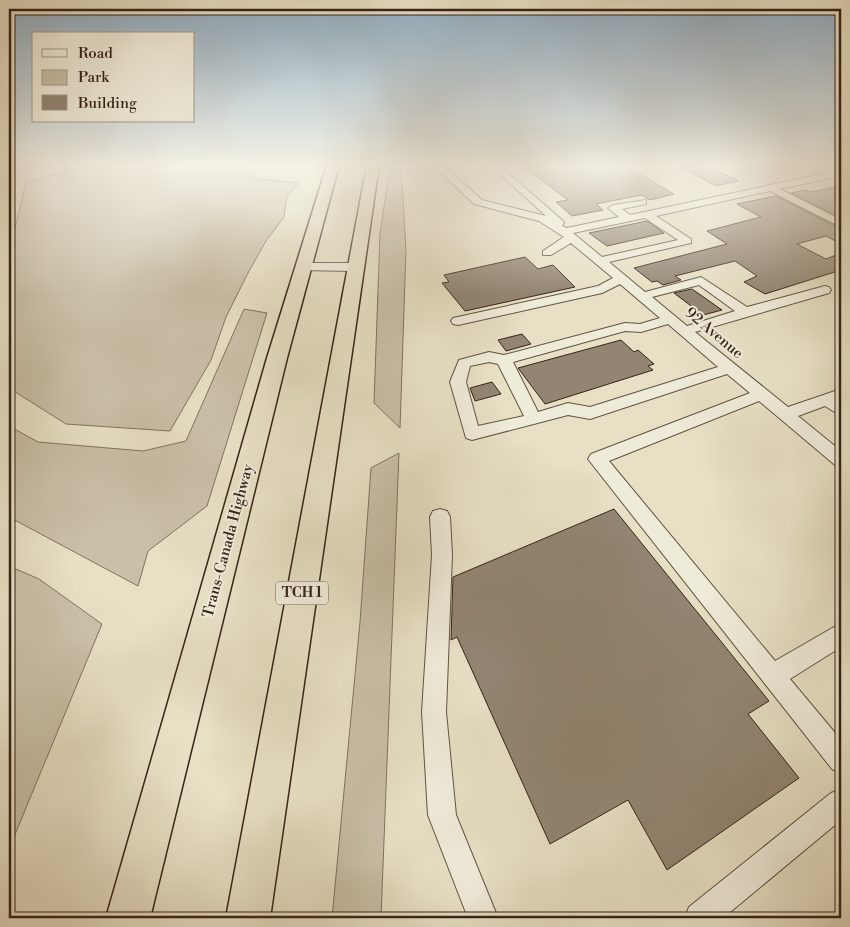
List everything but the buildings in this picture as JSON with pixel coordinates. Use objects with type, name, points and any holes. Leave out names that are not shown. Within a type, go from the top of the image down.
[{"type":"highway","name":"Trans-Canada Highway","points":[[128,918],[320,208]]},
{"type":"highway","points":[[356,261],[358,208]]},
{"type":"highway","name":"TCH 1","points":[[248,918],[366,208]]},
{"type":"street","points":[[502,208],[543,219],[569,235]]},
{"type":"street","points":[[545,208],[569,235]]},
{"type":"street","points":[[613,208],[629,218]]},
{"type":"street","points":[[547,253],[569,235],[629,218],[675,208]]},
{"type":"street","points":[[810,208],[841,224]]},
{"type":"street","points":[[600,261],[687,241],[648,214]]},
{"type":"street","name":"92 Avenue","points":[[569,235],[841,460]]},
{"type":"street","points":[[303,267],[356,261]]},
{"type":"street","points":[[458,321],[602,289],[621,278]]},
{"type":"street","points":[[643,296],[701,281],[745,312]]},
{"type":"street","points":[[685,330],[824,290]]},
{"type":"street","points":[[670,319],[641,328],[625,327],[504,360],[489,356],[464,363],[458,382],[472,434],[568,409],[590,413],[730,368]]},
{"type":"street","points":[[504,360],[534,419]]},
{"type":"street","points":[[762,394],[597,459],[841,760]]},
{"type":"street","points":[[785,414],[834,397],[841,410]]},
{"type":"street","points":[[440,517],[442,555],[434,712],[442,815],[483,918]]},
{"type":"street","points":[[773,676],[841,634]]},
{"type":"street","points":[[700,918],[841,803]]},
{"type":"green space","points":[[20,208],[285,208],[284,217],[266,241],[226,317],[211,360],[170,431],[66,424],[9,388],[9,245],[11,244]]},
{"type":"green space","points":[[384,208],[404,208],[406,250],[400,428],[374,403],[380,234]]},
{"type":"green space","points":[[244,309],[267,313],[207,506],[148,551],[138,586],[9,517],[9,426],[38,442],[143,451],[186,441]]},
{"type":"green space","points":[[399,453],[381,918],[332,918],[360,622],[371,468]]},
{"type":"green space","points":[[9,566],[39,579],[102,624],[9,849]]}]
